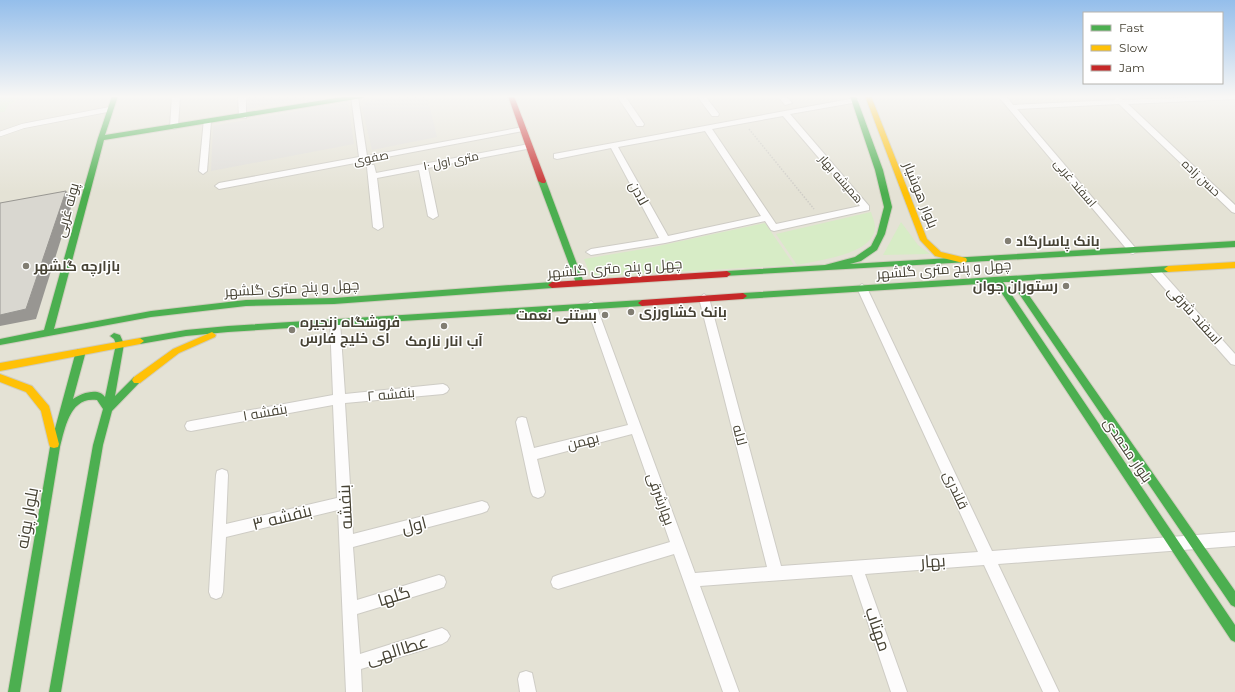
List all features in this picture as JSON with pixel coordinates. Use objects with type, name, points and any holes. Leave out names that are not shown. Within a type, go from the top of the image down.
[{"type":"main road","name":"پونه غربی","points":[[48,332],[104,128]]},
{"type":"main road","points":[[101,138],[165,128]]},
{"type":"main road","points":[[864,128],[883,183],[888,206],[896,216]]},
{"type":"main road","name":"بلوار هوشیار","points":[[880,128],[910,207],[928,245],[938,254],[963,260]]},
{"type":"main road","points":[[523,129],[580,283]]},
{"type":"main road","points":[[818,270],[863,256],[874,248],[880,236],[888,206]]},
{"type":"main road","points":[[906,216],[910,207]]},
{"type":"main road","name":"چهل و پنج متری گلشهر","points":[[0,342],[48,332],[198,307],[246,303],[334,301],[580,283],[1235,244]]},
{"type":"main road","name":"چهل و پنج متری گلشهر","points":[[0,367],[120,344],[139,336],[186,332],[1235,265]]},
{"type":"main road","name":"بلوار محمدی","points":[[1013,279],[1235,601]]},
{"type":"main road","name":"بلوار محمدی","points":[[997,280],[1235,636]]},
{"type":"main road","points":[[1013,304],[1015,301],[1021,299],[1031,304]]},
{"type":"main road","points":[[273,312],[303,309],[334,301]]},
{"type":"main road","points":[[81,351],[102,335],[125,329]]},
{"type":"main road","points":[[108,409],[142,375],[162,360],[197,341],[228,329]]},
{"type":"main road","points":[[0,350],[87,332],[95,332],[102,335],[117,337],[120,344],[108,409],[98,445],[87,502],[55,692]]},
{"type":"main road","points":[[50,357],[56,338]]},
{"type":"main road","name":"بلوار پونه","points":[[14,692],[55,447],[81,351]]},
{"type":"main road","points":[[0,378],[29,390],[46,409],[55,447]]},
{"type":"main road","points":[[63,416],[71,405],[80,398],[89,395],[100,397],[108,409]]},
{"type":"street","points":[[203,171],[206,128]]},
{"type":"street","points":[[361,128],[363,159]]},
{"type":"street","points":[[557,156],[705,128]]},
{"type":"street","points":[[707,128],[774,228],[821,218]]},
{"type":"street","name":"همیشه بهار","points":[[798,128],[866,208],[821,218]]},
{"type":"street","name":"اسفند غربی","points":[[1030,128],[1133,251]]},
{"type":"street","name":"حسن زاده","points":[[1148,128],[1235,210]]},
{"type":"street","name":"صفوی","points":[[219,186],[523,129]]},
{"type":"street","name":"لادن","points":[[613,145],[665,240]]},
{"type":"street","name":"۱۰ متری اول","points":[[378,227],[372,172],[423,166],[529,146]]},
{"type":"street","points":[[423,166],[434,216]]},
{"type":"street","points":[[591,252],[665,240],[766,218]]},
{"type":"street","name":"اسفند شرقی","points":[[1154,270],[1235,361]]},
{"type":"street","name":"قلندری","points":[[862,288],[1051,692]]},
{"type":"street","name":"لاله","points":[[704,298],[776,572]]},
{"type":"street","name":"بهارشرقی","points":[[591,305],[731,692]]},
{"type":"street","name":"بنفشه","points":[[335,322],[354,692]]},
{"type":"street","name":"بنفشه ۲","points":[[339,399],[443,389]]},
{"type":"street","name":"بنفشه ۱","points":[[191,426],[339,399]]},
{"type":"street","points":[[522,422],[538,492]]},
{"type":"street","name":"بهمن","points":[[530,454],[636,428]]},
{"type":"street","points":[[216,592],[222,475]]},
{"type":"street","name":"بنفشه ۳","points":[[220,532],[344,502]]},
{"type":"street","name":"اول","points":[[346,542],[482,507]]},
{"type":"street","points":[[1195,542],[1235,539]]},
{"type":"street","name":"بهار","points":[[691,580],[776,572],[1195,542]]},
{"type":"street","points":[[558,582],[678,546]]},
{"type":"street","name":"مهتاب","points":[[856,567],[899,692]]},
{"type":"street","name":"گلها","points":[[350,609],[439,582]]},
{"type":"street","name":"عطاالهی","points":[[353,664],[442,636]]},
{"type":"lane","points":[[0,134],[16,128]]},
{"type":"path","points":[[748,128],[821,218]]},
{"type":"shaded area","points":[[0,128],[1235,128],[1235,692],[0,692]]},
{"type":"shaded area","points":[[213,128],[352,128],[354,144],[211,171]]},
{"type":"shaded area","points":[[367,128],[435,128],[437,137],[372,150]]},
{"type":"green space","points":[[871,212],[875,227],[872,236],[865,244],[844,255],[797,265],[776,234]]},
{"type":"green space","points":[[901,222],[918,245],[930,254],[883,255]]},
{"type":"green space","points":[[765,223],[794,265],[591,277],[584,259],[649,248]]},
{"type":"building","name":"بازارچه گلشهر","points":[[66,191],[26,309],[0,315],[0,203]]},
{"type":"traffic: fast","points":[[48,333],[104,128]]},
{"type":"traffic: fast","points":[[101,138],[161,128]]},
{"type":"traffic: fast","points":[[826,268],[858,259],[874,248],[881,234],[888,207],[879,170],[864,128]]},
{"type":"traffic: fast","points":[[542,181],[580,283]]},
{"type":"traffic: fast","points":[[727,274],[1235,244]]},
{"type":"traffic: fast","points":[[743,296],[1168,269]]},
{"type":"traffic: fast","points":[[1013,279],[1235,601]]},
{"type":"traffic: fast","points":[[997,280],[1235,636]]},
{"type":"traffic: fast","points":[[0,342],[151,314],[246,303],[334,301],[552,285]]},
{"type":"traffic: fast","points":[[140,341],[186,333],[228,329],[642,303]]},
{"type":"traffic: fast","points":[[108,409],[120,344],[117,337],[114,336]]},
{"type":"traffic: fast","points":[[14,692],[55,447],[81,351]]},
{"type":"traffic: fast","points":[[55,692],[98,445],[108,409],[137,380]]},
{"type":"traffic: fast","points":[[64,415],[71,406],[88,396],[100,397],[108,409]]},
{"type":"traffic: slow","points":[[881,128],[924,240],[938,254],[963,260]]},
{"type":"traffic: slow","points":[[1168,269],[1235,265]]},
{"type":"traffic: slow","points":[[137,380],[176,351],[212,335]]},
{"type":"traffic: slow","points":[[0,367],[140,341]]},
{"type":"traffic: slow","points":[[0,378],[29,389],[46,409],[54,444]]},
{"type":"traffic: jam","points":[[523,128],[542,181]]},
{"type":"traffic: jam","points":[[552,285],[727,274]]},
{"type":"traffic: jam","points":[[642,303],[743,296]]},
{"type":"place","name":"بانک پاسارگاد","points":[[1008,241]]},
{"type":"place","name":"بازارچه گلشهر","points":[[26,266]]},
{"type":"place","name":"رستوران جوان","points":[[1066,286]]},
{"type":"place","name":"بانک کشاورزی","points":[[631,312]]},
{"type":"place","name":"بستنی نعمت","points":[[605,315]]},
{"type":"place","name":"آب انار نارمک","points":[[444,326]]},
{"type":"place","name":"فروشگاه زنجیره ای خلیج فارس","points":[[292,330]]}]
